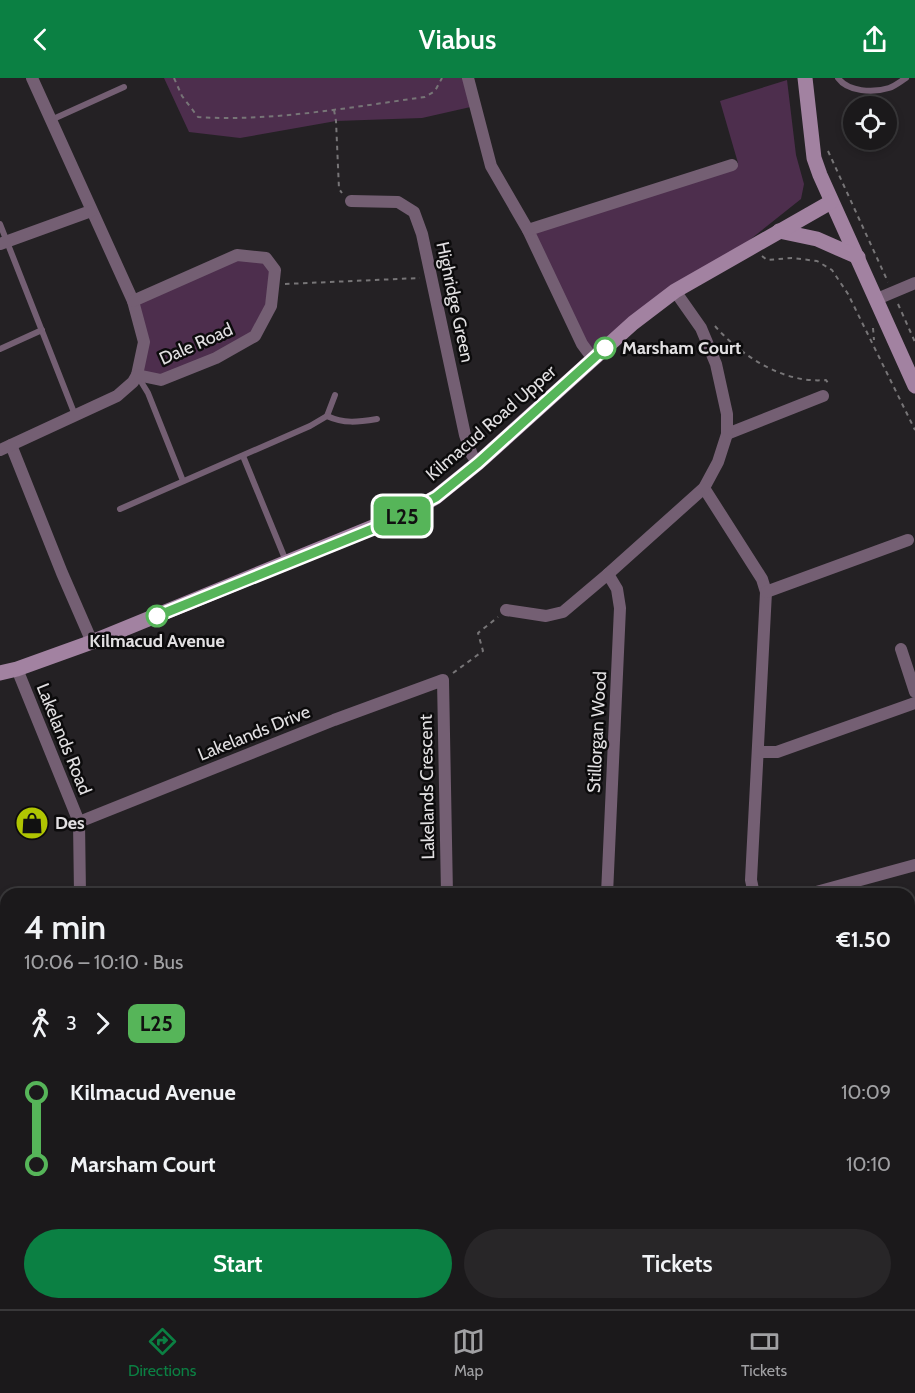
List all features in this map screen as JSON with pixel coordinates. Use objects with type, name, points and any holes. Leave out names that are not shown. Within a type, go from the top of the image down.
[{"type":"street","name":"Dale Road","points":[[32,78],[133,301],[144,342],[137,375],[161,380],[216,358],[255,336],[271,306],[275,284]]},
{"type":"street","points":[[468,78],[491,166],[528,230],[582,344],[593,358]]},
{"type":"street","points":[[805,78],[814,158],[831,202],[911,368],[915,386]]},
{"type":"street","points":[[528,230],[732,165]]},
{"type":"street","name":"Highridge Green","points":[[351,201],[398,202],[414,212],[422,234],[465,435],[472,455],[478,463]]},
{"type":"street","name":"Kilmacud Road Upper","points":[[0,673],[92,642],[412,511],[436,497],[478,463],[633,323],[675,291],[831,202]]},
{"type":"street","points":[[3,243],[91,212]]},
{"type":"street","points":[[779,231],[817,239],[858,257]]},
{"type":"street","points":[[133,301],[237,255],[266,258],[275,270],[275,284]]},
{"type":"street","points":[[878,299],[915,283]]},
{"type":"street","points":[[506,610],[546,616],[563,612],[704,488],[718,462],[727,434],[728,414],[716,364],[701,328],[675,291]]},
{"type":"street","points":[[92,642],[5,448],[117,396],[133,382],[137,375]]},
{"type":"street","points":[[727,434],[827,392]]},
{"type":"street","points":[[704,488],[762,579],[766,592],[751,880],[753,888]]},
{"type":"street","points":[[766,592],[908,540]]},
{"type":"street","name":"Stillorgan Wood","points":[[607,888],[620,608],[617,590],[608,574]]},
{"type":"street","points":[[901,649],[915,692]]},
{"type":"street","name":"Lakelands Road","points":[[17,669],[79,822],[80,888]]},
{"type":"street","name":"Lakelands Drive","points":[[79,822],[334,720],[443,680]]},
{"type":"street","name":"Lakelands Crescent","points":[[443,680],[447,888]]},
{"type":"street","points":[[759,752],[777,752],[915,703]]},
{"type":"street","points":[[831,888],[915,865]]},
{"type":"lane","points":[[838,78],[842,84],[851,89],[867,90],[888,88],[906,78]]},
{"type":"lane","points":[[51,120],[124,87]]},
{"type":"lane","points":[[0,224],[3,243],[42,330],[75,415]]},
{"type":"lane","points":[[0,349],[42,330]]},
{"type":"lane","points":[[137,375],[148,393],[183,482]]},
{"type":"lane","points":[[120,509],[310,426],[327,416],[335,394]]},
{"type":"lane","points":[[327,416],[340,422],[377,419]]},
{"type":"lane","points":[[243,456],[287,563]]},
{"type":"path","points":[[174,78],[182,96],[198,117],[229,119],[425,98],[435,91],[442,78]]},
{"type":"path","points":[[334,109],[339,189],[351,201]]},
{"type":"path","points":[[827,148],[915,342]]},
{"type":"path","points":[[750,247],[767,260],[792,258],[818,261],[832,270],[854,304],[915,430]]},
{"type":"path","points":[[275,284],[432,278]]},
{"type":"path","points":[[714,325],[735,347],[767,367],[798,379],[826,380],[827,392]]},
{"type":"path","points":[[443,680],[483,651],[478,633],[506,610]]},
{"type":"shaded area","points":[[164,78],[468,78],[475,106],[422,118],[336,121],[240,138],[189,132]]},
{"type":"shaded area","points":[[787,80],[796,155],[804,184],[801,199],[717,266],[593,358],[528,230],[738,163],[720,101]]},
{"type":"shaded area","points":[[237,255],[266,258],[274,284],[255,335],[161,380],[137,375],[144,341],[133,301]]},
{"type":"bus line","name":"L25","points":[[157,616],[385,524],[436,497],[478,463],[605,348]]},
{"type":"place","name":"Marsham Court","points":[[605,348]]},
{"type":"place","name":"Kilmacud Avenue","points":[[157,616]]},
{"type":"place","name":"Des","points":[[32,823]]}]
